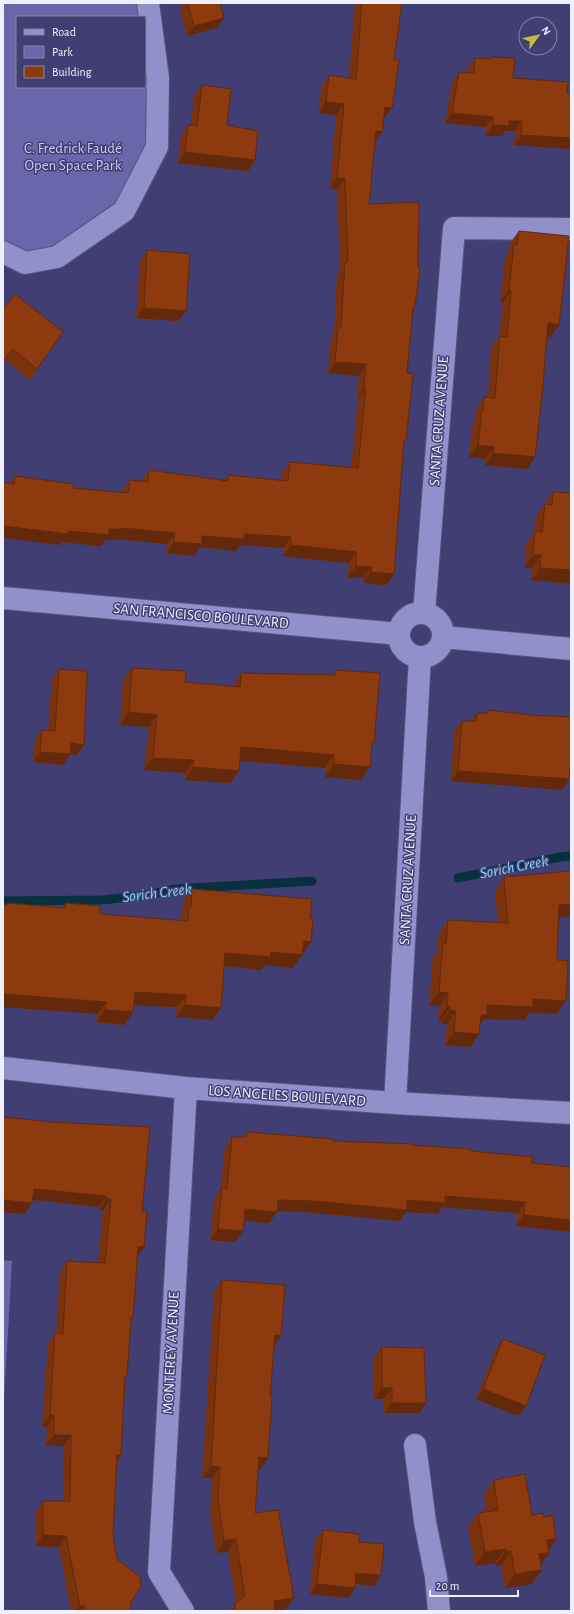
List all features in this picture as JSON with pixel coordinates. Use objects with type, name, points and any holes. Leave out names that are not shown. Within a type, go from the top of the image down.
[{"type":"street","points":[[3,252],[25,263],[57,257],[124,211],[157,148],[158,78],[148,3]]},
{"type":"street","name":"SANTA CRUZ AVENUE","points":[[424,613],[454,228],[571,229]]},
{"type":"street","name":"SAN FRANCISCO BOULEVARD","points":[[3,598],[399,634]]},
{"type":"street","points":[[424,613],[431,616],[438,622],[443,637],[442,644],[434,654],[420,657],[405,650],[401,644],[399,634],[402,623],[408,617],[424,613]]},
{"type":"street","points":[[443,637],[571,649]]},
{"type":"street","name":"SANTA CRUZ AVENUE","points":[[396,1103],[420,657]]},
{"type":"street","name":"LOS ANGELES BOULEVARD","points":[[3,1068],[186,1088],[396,1103],[571,1113]]},
{"type":"street","name":"MONTEREY AVENUE","points":[[183,1611],[159,1572],[186,1088]]},
{"type":"street","points":[[415,1445],[425,1522],[436,1577],[439,1611]]},
{"type":"green space","name":"C. Fredrick Faudé Open Space Park","points":[[3,3],[148,3],[157,147],[124,211],[57,257],[3,252]]},
{"type":"green space","points":[[3,1260],[12,1261],[3,1418]]},
{"type":"building","points":[[188,3],[220,3],[224,18],[194,26]]},
{"type":"building","points":[[362,3],[402,3],[394,60],[399,60],[392,108],[385,107],[382,132],[376,131],[369,204],[419,202],[418,267],[420,267],[415,307],[413,307],[407,373],[413,374],[406,440],[404,440],[394,574],[371,572],[372,567],[356,566],[356,552],[291,545],[291,537],[244,534],[244,539],[202,536],[202,544],[174,542],[175,533],[123,528],[109,529],[109,535],[68,531],[68,534],[3,526],[3,482],[14,484],[15,476],[74,484],[73,488],[128,493],[130,480],[148,482],[149,470],[228,481],[228,475],[288,481],[290,462],[358,468],[366,388],[364,388],[366,364],[335,362],[338,328],[341,328],[345,262],[348,262],[345,178],[337,178],[344,104],[326,102],[329,75],[356,79]]},
{"type":"building","points":[[492,57],[515,58],[513,78],[568,82],[567,93],[571,93],[571,138],[521,135],[522,121],[509,121],[509,126],[493,125],[493,117],[452,113],[459,72],[474,73],[475,58],[492,59]]},
{"type":"building","points":[[202,85],[231,89],[227,125],[258,131],[255,160],[185,152],[188,125],[197,126]]},
{"type":"building","points":[[519,231],[569,236],[559,325],[548,323],[535,457],[493,453],[494,447],[478,445],[484,397],[495,398],[500,336],[507,337],[511,290],[509,290],[514,244],[517,245]]},
{"type":"building","points":[[147,250],[190,254],[186,311],[144,308]]},
{"type":"building","points":[[15,294],[63,332],[37,369],[13,349],[5,359],[3,357],[3,306],[5,307]]},
{"type":"building","points":[[553,492],[571,493],[571,570],[540,568],[541,555],[533,555],[535,531],[542,532],[545,504],[552,505]]},
{"type":"building","points":[[132,668],[186,671],[185,682],[240,687],[241,673],[335,675],[336,670],[380,673],[374,743],[372,743],[370,767],[334,764],[334,755],[241,747],[239,771],[193,767],[194,760],[153,758],[157,715],[129,712]]},
{"type":"building","points":[[59,669],[87,671],[84,745],[71,743],[70,754],[40,752],[42,730],[55,731]]},
{"type":"building","points":[[488,710],[531,715],[571,717],[571,756],[569,779],[458,771],[462,721],[476,721],[477,713],[488,713]]},
{"type":"building","points":[[571,871],[571,904],[559,905],[557,960],[568,961],[566,1001],[533,999],[533,1007],[487,1005],[487,1015],[481,1015],[479,1034],[454,1032],[456,1011],[450,1010],[450,1007],[447,1007],[448,993],[439,992],[443,943],[446,943],[448,920],[508,923],[504,877]]},
{"type":"building","points":[[192,889],[312,899],[310,918],[313,918],[311,942],[304,941],[302,955],[271,952],[270,957],[225,953],[221,1008],[185,1005],[186,995],[135,992],[133,1012],[105,1010],[106,1002],[3,994],[3,905],[7,905],[7,903],[65,908],[66,903],[100,906],[100,914],[188,921],[189,907],[191,907]]},
{"type":"building","points":[[3,1117],[51,1122],[150,1127],[142,1211],[147,1212],[144,1247],[138,1247],[133,1318],[131,1318],[127,1376],[125,1376],[121,1455],[117,1455],[113,1536],[117,1559],[140,1577],[141,1586],[130,1604],[131,1611],[86,1611],[84,1605],[80,1606],[66,1536],[43,1535],[43,1501],[70,1501],[71,1435],[54,1435],[54,1416],[50,1415],[55,1333],[63,1334],[67,1261],[105,1263],[111,1199],[106,1199],[106,1196],[34,1189],[32,1203],[3,1200]]},
{"type":"building","points":[[247,1132],[334,1139],[334,1141],[412,1144],[471,1149],[471,1151],[533,1157],[532,1163],[571,1167],[571,1220],[524,1215],[525,1202],[445,1196],[445,1203],[407,1200],[407,1210],[313,1201],[278,1200],[277,1212],[245,1209],[243,1231],[218,1229],[222,1188],[227,1189],[232,1137],[246,1137]]},
{"type":"building","points":[[222,1280],[285,1285],[281,1336],[275,1335],[270,1396],[272,1396],[268,1458],[259,1457],[255,1513],[278,1510],[294,1598],[274,1601],[275,1611],[236,1611],[235,1604],[245,1596],[236,1539],[224,1541],[218,1500],[220,1467],[211,1466]]},
{"type":"building","points":[[503,1339],[545,1355],[526,1406],[483,1389]]},
{"type":"building","points":[[382,1347],[424,1348],[426,1403],[392,1403],[392,1388],[382,1388]]},
{"type":"building","points":[[525,1474],[532,1515],[543,1513],[544,1517],[553,1515],[556,1539],[547,1540],[549,1553],[539,1554],[542,1570],[515,1574],[511,1551],[505,1552],[505,1549],[485,1552],[478,1513],[498,1510],[494,1480]]},
{"type":"building","points":[[323,1530],[360,1534],[359,1542],[384,1544],[381,1575],[356,1573],[355,1588],[317,1584]]},
{"type":"waterway","name":"Sorich Creek","points":[[458,878],[571,856]]},
{"type":"waterway","name":"Sorich Creek","points":[[3,901],[102,900],[147,895],[176,889],[312,881]]}]
